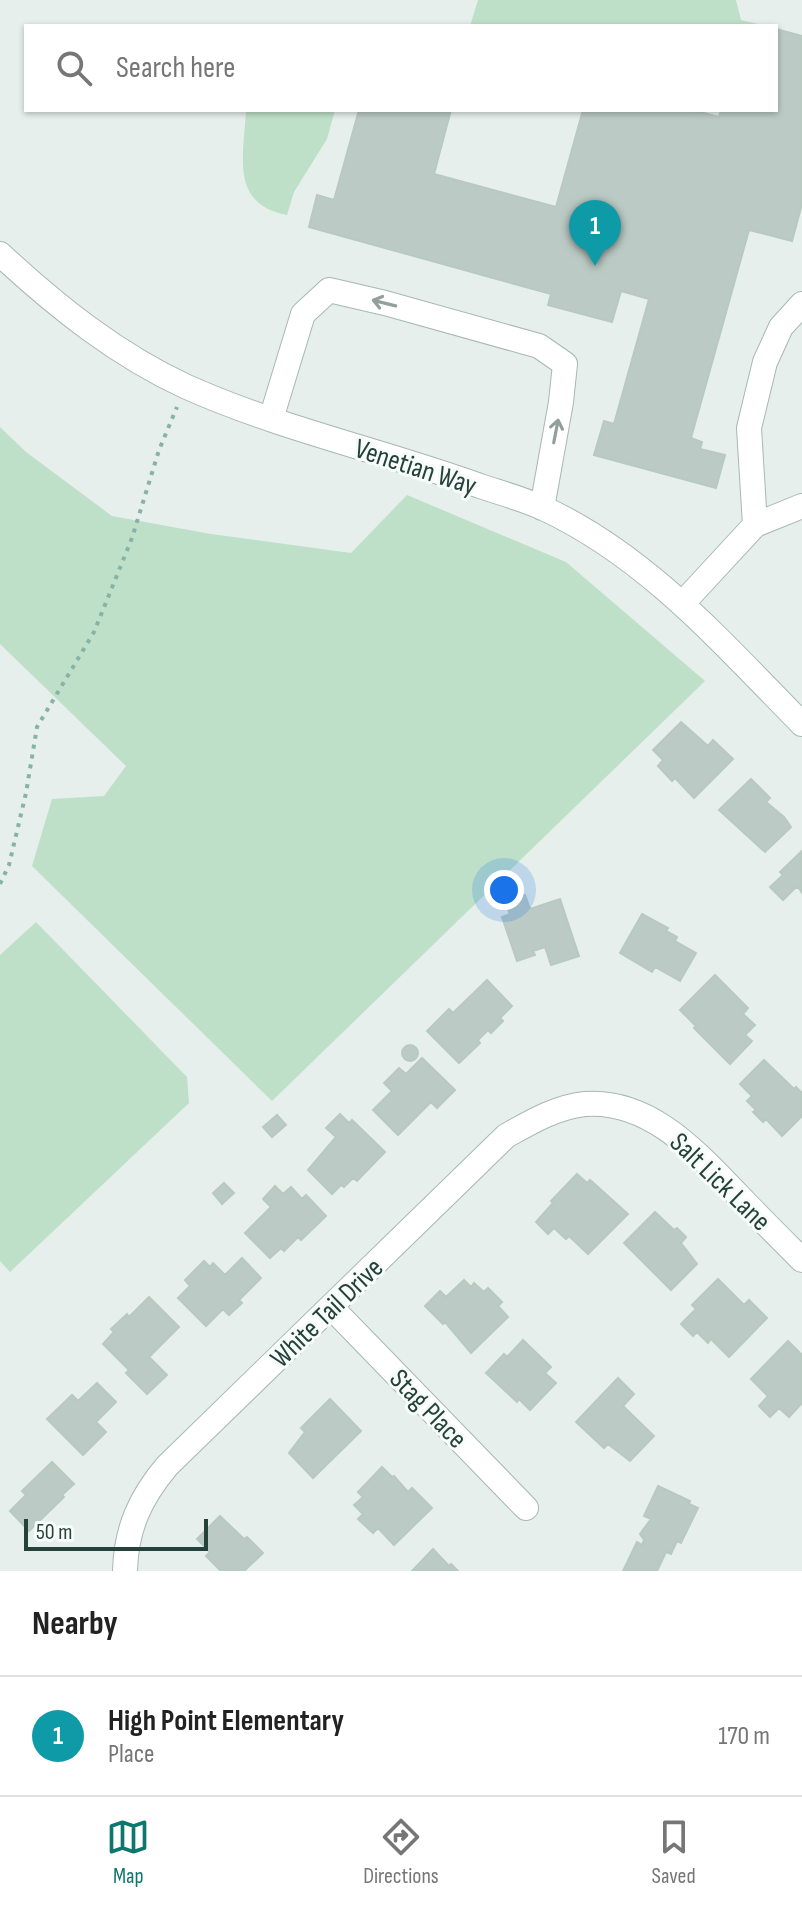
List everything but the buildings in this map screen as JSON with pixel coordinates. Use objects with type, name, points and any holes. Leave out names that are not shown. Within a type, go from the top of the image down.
[{"type":"street","name":"Venetian Way","points":[[0,254],[56,306],[121,350],[186,386],[271,419],[433,469],[542,508],[596,537],[682,604],[802,724]]},
{"type":"street","points":[[271,419],[303,314],[329,290],[539,346],[565,364],[542,508]]},
{"type":"street","points":[[755,525],[749,428],[765,362],[781,327],[802,304]]},
{"type":"street","points":[[682,604],[755,525],[802,506]]},
{"type":"street","name":"Salt Lick Lane","points":[[586,1104],[620,1108],[649,1119],[677,1135],[802,1260]]},
{"type":"street","name":"White Tail Drive","points":[[125,1571],[130,1528],[150,1485],[506,1136],[545,1115],[586,1104]]},
{"type":"street","name":"Stag Place","points":[[332,1308],[526,1508]]},
{"type":"path","points":[[0,884],[9,865],[26,793],[37,727],[94,632],[132,538],[159,450],[186,386]]},
{"type":"green space","points":[[478,0],[736,0],[741,20],[758,24],[471,24]]},
{"type":"green space","points":[[246,112],[334,112],[327,139],[294,192],[287,215],[269,209],[256,200],[248,189],[243,160]]},
{"type":"green space","points":[[0,427],[26,452],[112,516],[211,534],[351,553],[407,495],[566,562],[705,681],[272,1101],[32,866],[52,799],[104,796],[126,766],[0,644]]},
{"type":"green space","points":[[36,922],[187,1077],[189,1103],[10,1272],[0,1261],[0,955]]},
{"type":"place","name":"High Point Elementary","points":[[595,266]]}]
